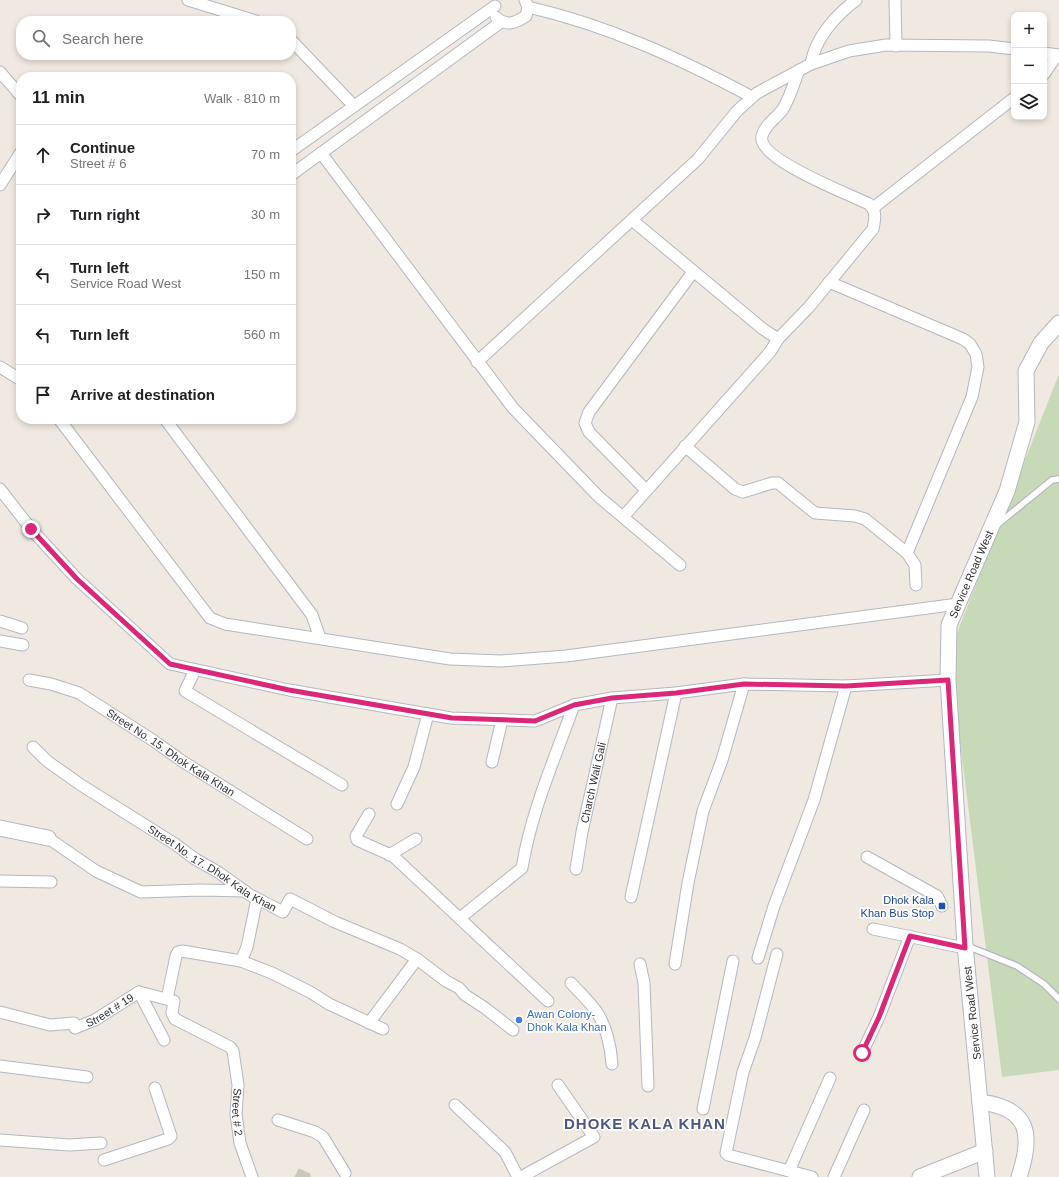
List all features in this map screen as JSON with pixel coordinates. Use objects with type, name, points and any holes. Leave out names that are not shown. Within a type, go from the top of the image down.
[{"type":"street","points":[[188,0],[240,16]]},
{"type":"street","points":[[810,64],[812,54],[836,18],[856,0]]},
{"type":"street","points":[[895,0],[896,46]]},
{"type":"street","points":[[496,2],[495,16],[501,22],[509,24],[526,16],[526,4],[585,22],[632,40],[723,81],[752,97]]},
{"type":"street","points":[[296,147],[496,2]]},
{"type":"street","points":[[296,171],[501,22]]},
{"type":"street","points":[[296,45],[354,106]]},
{"type":"street","points":[[477,362],[698,159],[737,110],[752,97],[810,64],[849,51],[886,46],[989,46],[1011,49]]},
{"type":"street","points":[[1047,53],[1058,55],[1047,70]]},
{"type":"street","points":[[623,517],[770,352],[778,339],[809,307],[873,229],[876,217],[873,208],[863,200],[808,176],[770,152],[762,142],[761,137],[769,122],[782,111],[799,70]]},
{"type":"street","points":[[0,72],[16,90]]},
{"type":"street","points":[[873,208],[1011,100]]},
{"type":"street","points":[[320,153],[512,408],[599,497],[680,565]]},
{"type":"street","points":[[0,185],[16,160]]},
{"type":"street","points":[[632,220],[693,272],[763,329],[778,339]]},
{"type":"street","points":[[646,490],[589,432],[585,423],[589,412],[693,272]]},
{"type":"street","points":[[829,282],[963,339],[970,344],[976,354],[978,367],[972,397],[907,553]]},
{"type":"street","name":"Service Road West","points":[[987,1177],[965,946],[948,680],[949,625],[1007,492],[1027,422],[1026,371],[1041,343],[1059,322]]},
{"type":"street","points":[[0,367],[16,377]]},
{"type":"street","points":[[63,424],[210,618],[225,624],[450,659],[500,661],[566,656],[958,604]]},
{"type":"street","points":[[169,424],[312,615],[320,638]]},
{"type":"street","points":[[685,446],[735,489],[743,492],[772,483],[778,483],[815,513],[856,516],[866,519],[907,553],[915,565],[916,585]]},
{"type":"street","points":[[0,489],[31,529],[77,579],[170,664],[289,690],[452,718],[535,721],[574,705],[612,698],[676,693],[744,684],[846,686],[948,680]]},
{"type":"street","points":[[0,621],[22,628]]},
{"type":"street","points":[[0,641],[23,645]]},
{"type":"street","points":[[195,670],[185,691],[342,785]]},
{"type":"street","name":"Street No. 15. Dhok Kala Khan","points":[[29,680],[51,684],[79,693],[154,741],[182,761],[307,839]]},
{"type":"street","points":[[675,964],[688,883],[703,811],[722,760],[744,684]]},
{"type":"street","points":[[758,958],[776,899],[814,800],[846,686]]},
{"type":"street","points":[[631,897],[676,693]]},
{"type":"street","name":"Charch Wali Gali","points":[[576,869],[582,832],[612,698]]},
{"type":"street","points":[[460,918],[522,868],[544,787],[574,705]]},
{"type":"street","points":[[397,804],[414,767],[428,714]]},
{"type":"street","points":[[492,762],[502,720]]},
{"type":"street","name":"Street No. 17. Dhok Kala Khan","points":[[33,748],[47,761],[67,775],[175,844],[195,859],[218,872],[257,899],[283,912],[290,899],[417,959],[446,981],[459,988],[465,995],[485,1008],[513,1030]]},
{"type":"street","points":[[369,814],[356,838],[389,855],[460,918],[548,1001]]},
{"type":"street","points":[[0,828],[48,838],[96,871],[141,892],[200,890],[245,891]]},
{"type":"street","points":[[389,855],[416,839]]},
{"type":"street","points":[[867,857],[937,896],[942,906]]},
{"type":"street","points":[[0,881],[52,882]]},
{"type":"street","points":[[242,961],[247,947],[257,899]]},
{"type":"street","points":[[873,929],[965,946]]},
{"type":"street","points":[[862,1053],[879,1017],[910,936]]},
{"type":"street","points":[[168,999],[178,952],[182,951],[242,961],[272,973],[310,992],[329,1004],[383,1029]]},
{"type":"street","points":[[777,954],[755,1038],[742,1072],[726,1153],[728,1155],[812,1177]]},
{"type":"street","points":[[369,1023],[417,959]]},
{"type":"street","points":[[703,1109],[733,961]]},
{"type":"street","points":[[640,964],[644,983],[648,1086]]},
{"type":"street","points":[[571,983],[596,1011],[603,1024],[612,1064]]},
{"type":"street","points":[[139,992],[164,1040]]},
{"type":"street","name":"Street # 19","points":[[0,1012],[50,1025],[75,1026],[96,1020],[139,992],[168,999]]},
{"type":"street","name":"Street # 2","points":[[168,999],[174,1002],[172,1013],[175,1019],[230,1047],[233,1051],[238,1085],[236,1114],[240,1143],[252,1177]]},
{"type":"street","points":[[0,1066],[87,1077]]},
{"type":"street","points":[[790,1171],[830,1078]]},
{"type":"street","points":[[522,1177],[594,1137],[558,1085]]},
{"type":"street","points":[[104,1160],[168,1139],[171,1136],[155,1088]]},
{"type":"street","points":[[980,1102],[1002,1105],[1016,1116],[1026,1130],[1027,1147],[1019,1177]]},
{"type":"street","points":[[455,1105],[505,1152],[518,1177]]},
{"type":"street","points":[[834,1177],[864,1110]]},
{"type":"street","points":[[278,1120],[315,1132],[323,1137],[345,1173]]},
{"type":"street","points":[[0,1140],[69,1145],[101,1143]]},
{"type":"street","points":[[920,1177],[985,1151]]},
{"type":"lane","points":[[990,533],[1010,514],[1052,480],[1059,479]]},
{"type":"lane","points":[[965,946],[977,952],[1002,959],[1017,966],[1044,984],[1059,999]]},
{"type":"green space","points":[[1059,374],[1059,1070],[1002,1077],[949,653]]},
{"type":"building","points":[[299,1169],[310,1174],[310,1177],[295,1177]]},
{"type":"place","name":"Dhok Kala Khan Bus Stop","points":[[942,906]]},
{"type":"place","name":"Awan Colony- Dhok Kala Khan","points":[[519,1020]]},
{"type":"district","name":"DHOKE KALA KHAN","points":[[645,1124]]},
{"type":"route","points":[[31,529],[77,579],[170,664],[289,690],[452,718],[535,721],[574,705],[612,698],[676,693],[744,684],[846,686],[948,680],[965,948],[910,936],[879,1017],[862,1053]]}]
